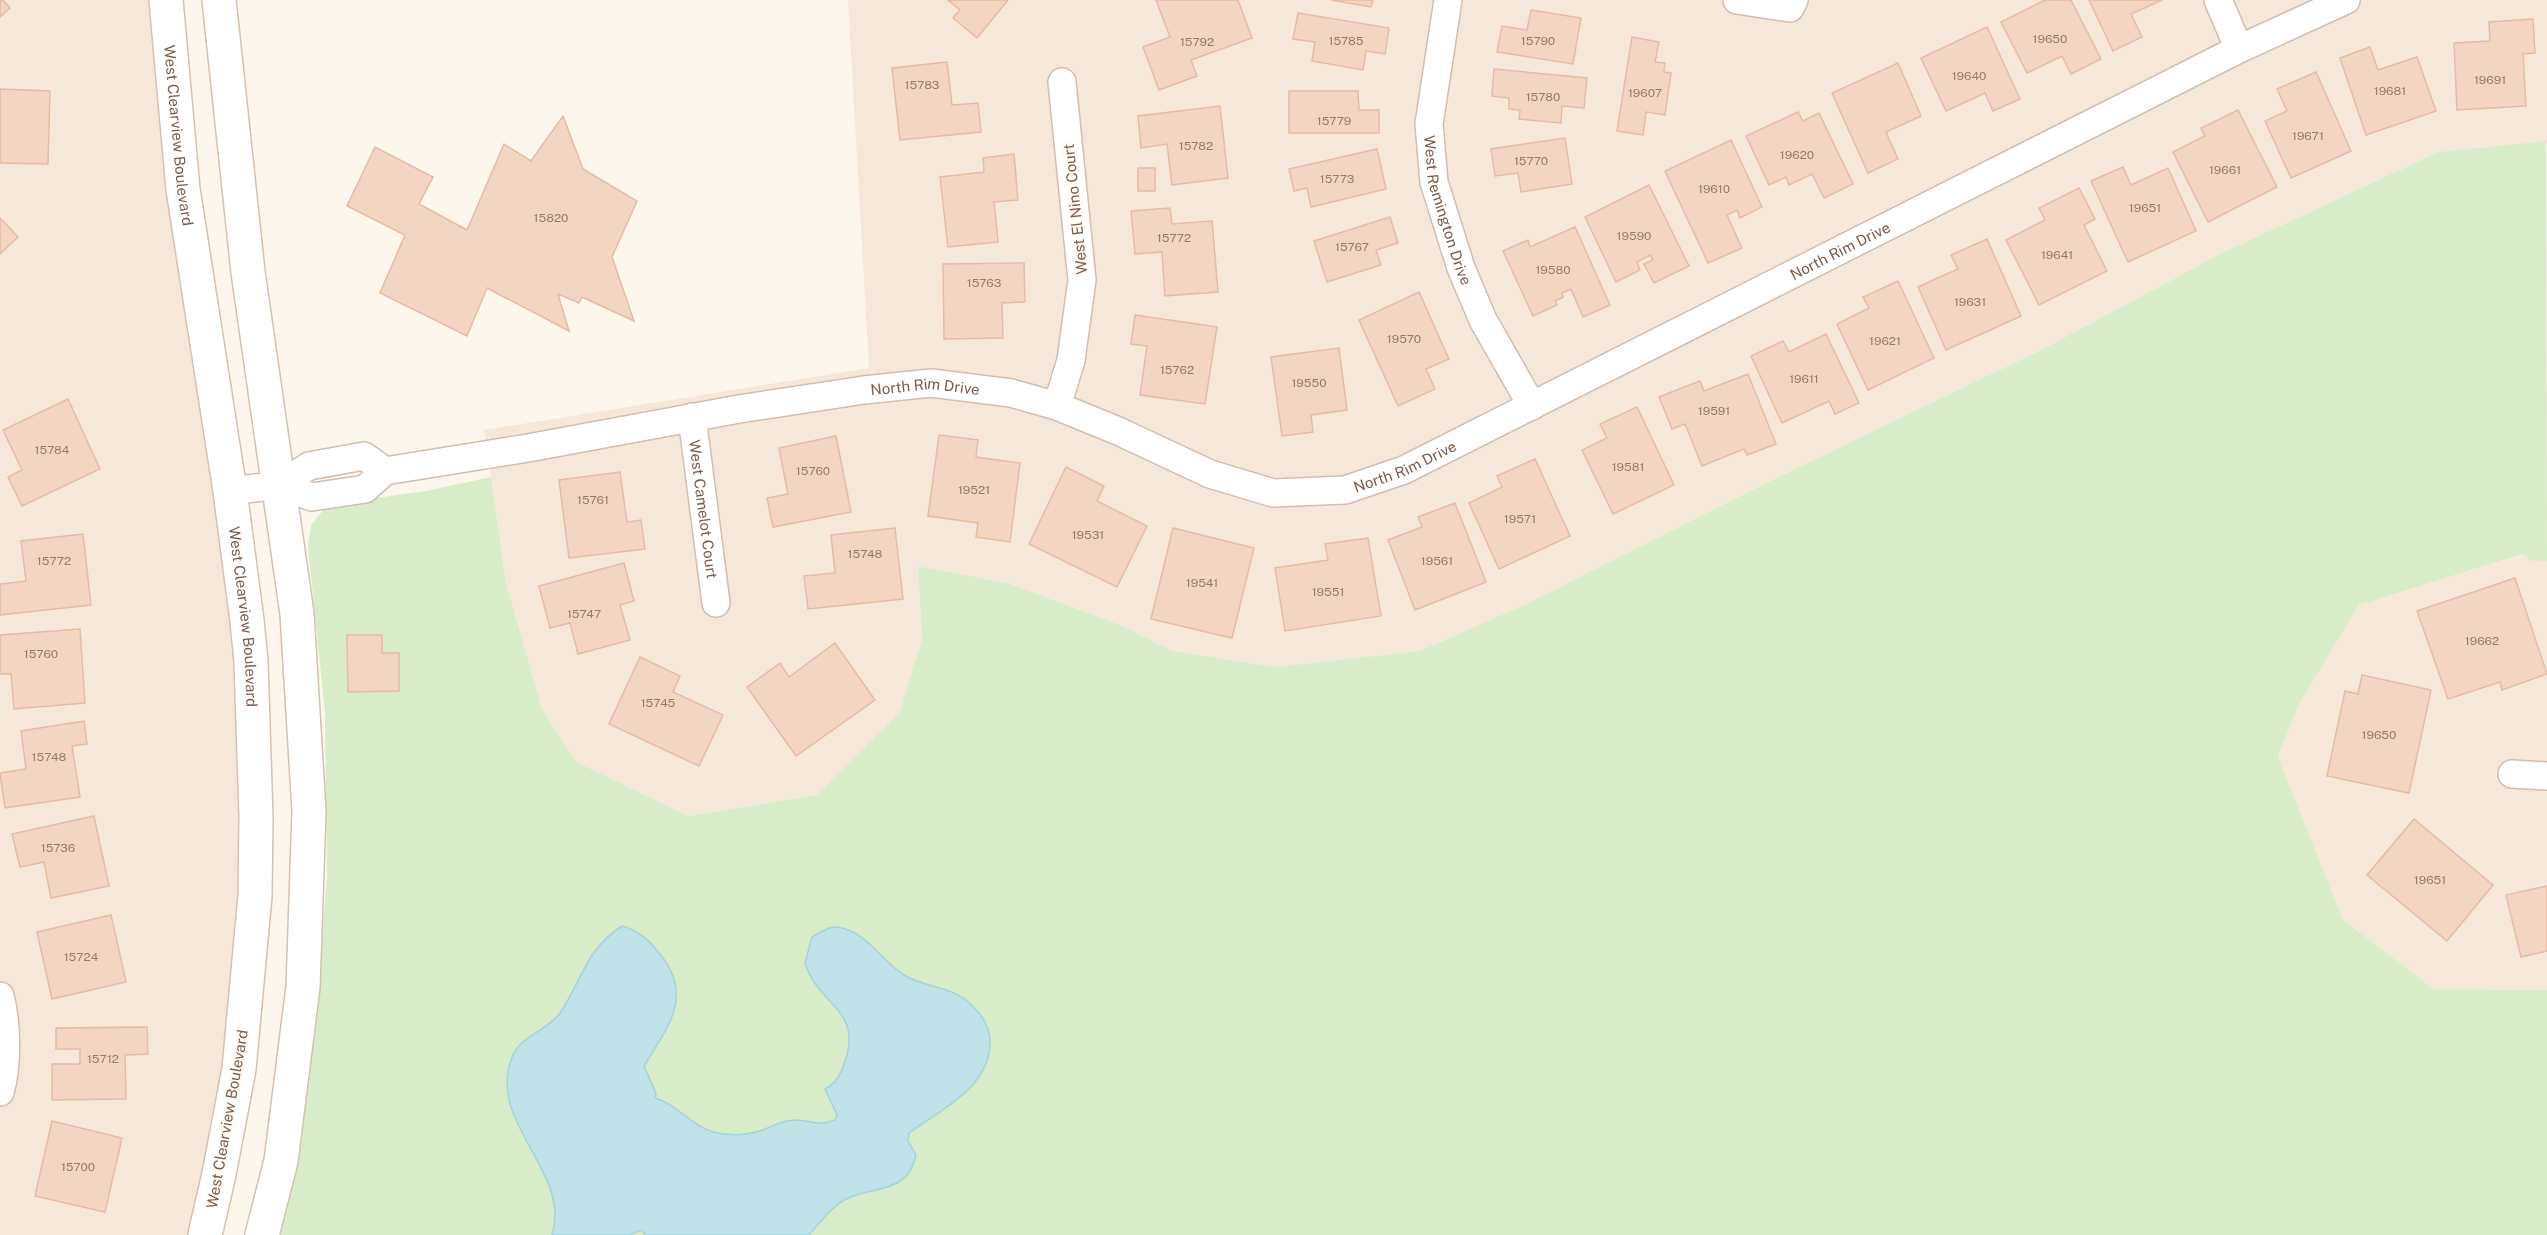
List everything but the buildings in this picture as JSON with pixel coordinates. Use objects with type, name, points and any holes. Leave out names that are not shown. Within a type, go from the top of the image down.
[{"type":"street","name":"West Clearview Boulevard","points":[[166,0],[183,189],[230,491],[247,621],[251,662],[256,817],[254,907],[239,1069],[205,1235]]},
{"type":"street","points":[[219,0],[248,272],[297,614],[309,811],[303,987],[281,1161],[262,1235]]},
{"type":"street","name":"West Remington Drive","points":[[1448,0],[1429,124],[1434,182],[1461,268],[1483,320],[1532,406]]},
{"type":"street","points":[[1737,0],[1792,4]]},
{"type":"street","points":[[2218,0],[2239,49]]},
{"type":"street","name":"North Rim Drive","points":[[230,491],[280,485],[309,465],[364,456],[386,471],[528,448],[692,417],[864,390],[930,383],[1011,393],[1057,406],[1118,431],[1210,474],[1273,493],[1345,490],[1404,470],[2239,49],[2346,0]]},
{"type":"street","name":"West El Nino Court","points":[[1057,406],[1071,360],[1082,280],[1062,82]]},
{"type":"street","name":"West Camelot Court","points":[[692,417],[716,603]]},
{"type":"street","points":[[2512,774],[2547,776]]},
{"type":"street","points":[[0,996],[4,1077],[0,1092]]},
{"type":"shaded area","points":[[0,0],[153,0],[211,447],[232,629],[243,776],[240,933],[220,1111],[196,1235],[0,1235]]},
{"type":"shaded area","points":[[848,0],[2547,0],[2547,142],[2402,169],[2220,254],[2043,349],[1766,483],[1524,605],[1420,651],[1276,667],[1172,651],[1123,626],[1008,583],[918,566],[922,639],[901,712],[816,795],[688,816],[575,762],[542,709],[506,581],[484,430],[869,368]]},
{"type":"shaded area","points":[[2524,554],[2533,561],[2547,561],[2547,990],[2434,989],[2343,920],[2278,757],[2299,704],[2359,605]]},
{"type":"green space","points":[[2546,141],[2547,561],[2532,561],[2523,554],[2359,605],[2299,704],[2278,757],[2343,920],[2434,989],[2547,990],[2547,1235],[280,1235],[312,1055],[327,879],[325,714],[308,546],[311,525],[324,509],[339,503],[426,491],[491,477],[506,582],[542,709],[576,762],[688,816],[816,795],[900,712],[922,639],[918,566],[1008,583],[1123,626],[1172,651],[1276,667],[1420,651],[1524,605],[1766,483],[2043,349],[2220,254],[2439,152]]},
{"type":"water","points":[[622,926],[643,936],[652,944],[670,969],[675,983],[674,1011],[662,1038],[644,1066],[656,1093],[655,1098],[670,1105],[706,1129],[726,1134],[743,1134],[760,1131],[791,1120],[818,1123],[835,1120],[837,1115],[825,1089],[839,1076],[849,1046],[849,1031],[837,1009],[811,977],[805,963],[812,937],[830,928],[837,927],[857,934],[904,975],[952,992],[967,1001],[979,1014],[988,1029],[990,1040],[983,1071],[974,1084],[949,1106],[909,1133],[908,1141],[916,1155],[912,1168],[906,1176],[898,1183],[888,1187],[856,1195],[841,1202],[809,1235],[646,1235],[641,1230],[631,1235],[552,1235],[555,1211],[550,1189],[518,1124],[510,1102],[507,1079],[517,1048],[555,1019],[592,955],[610,935]]}]
